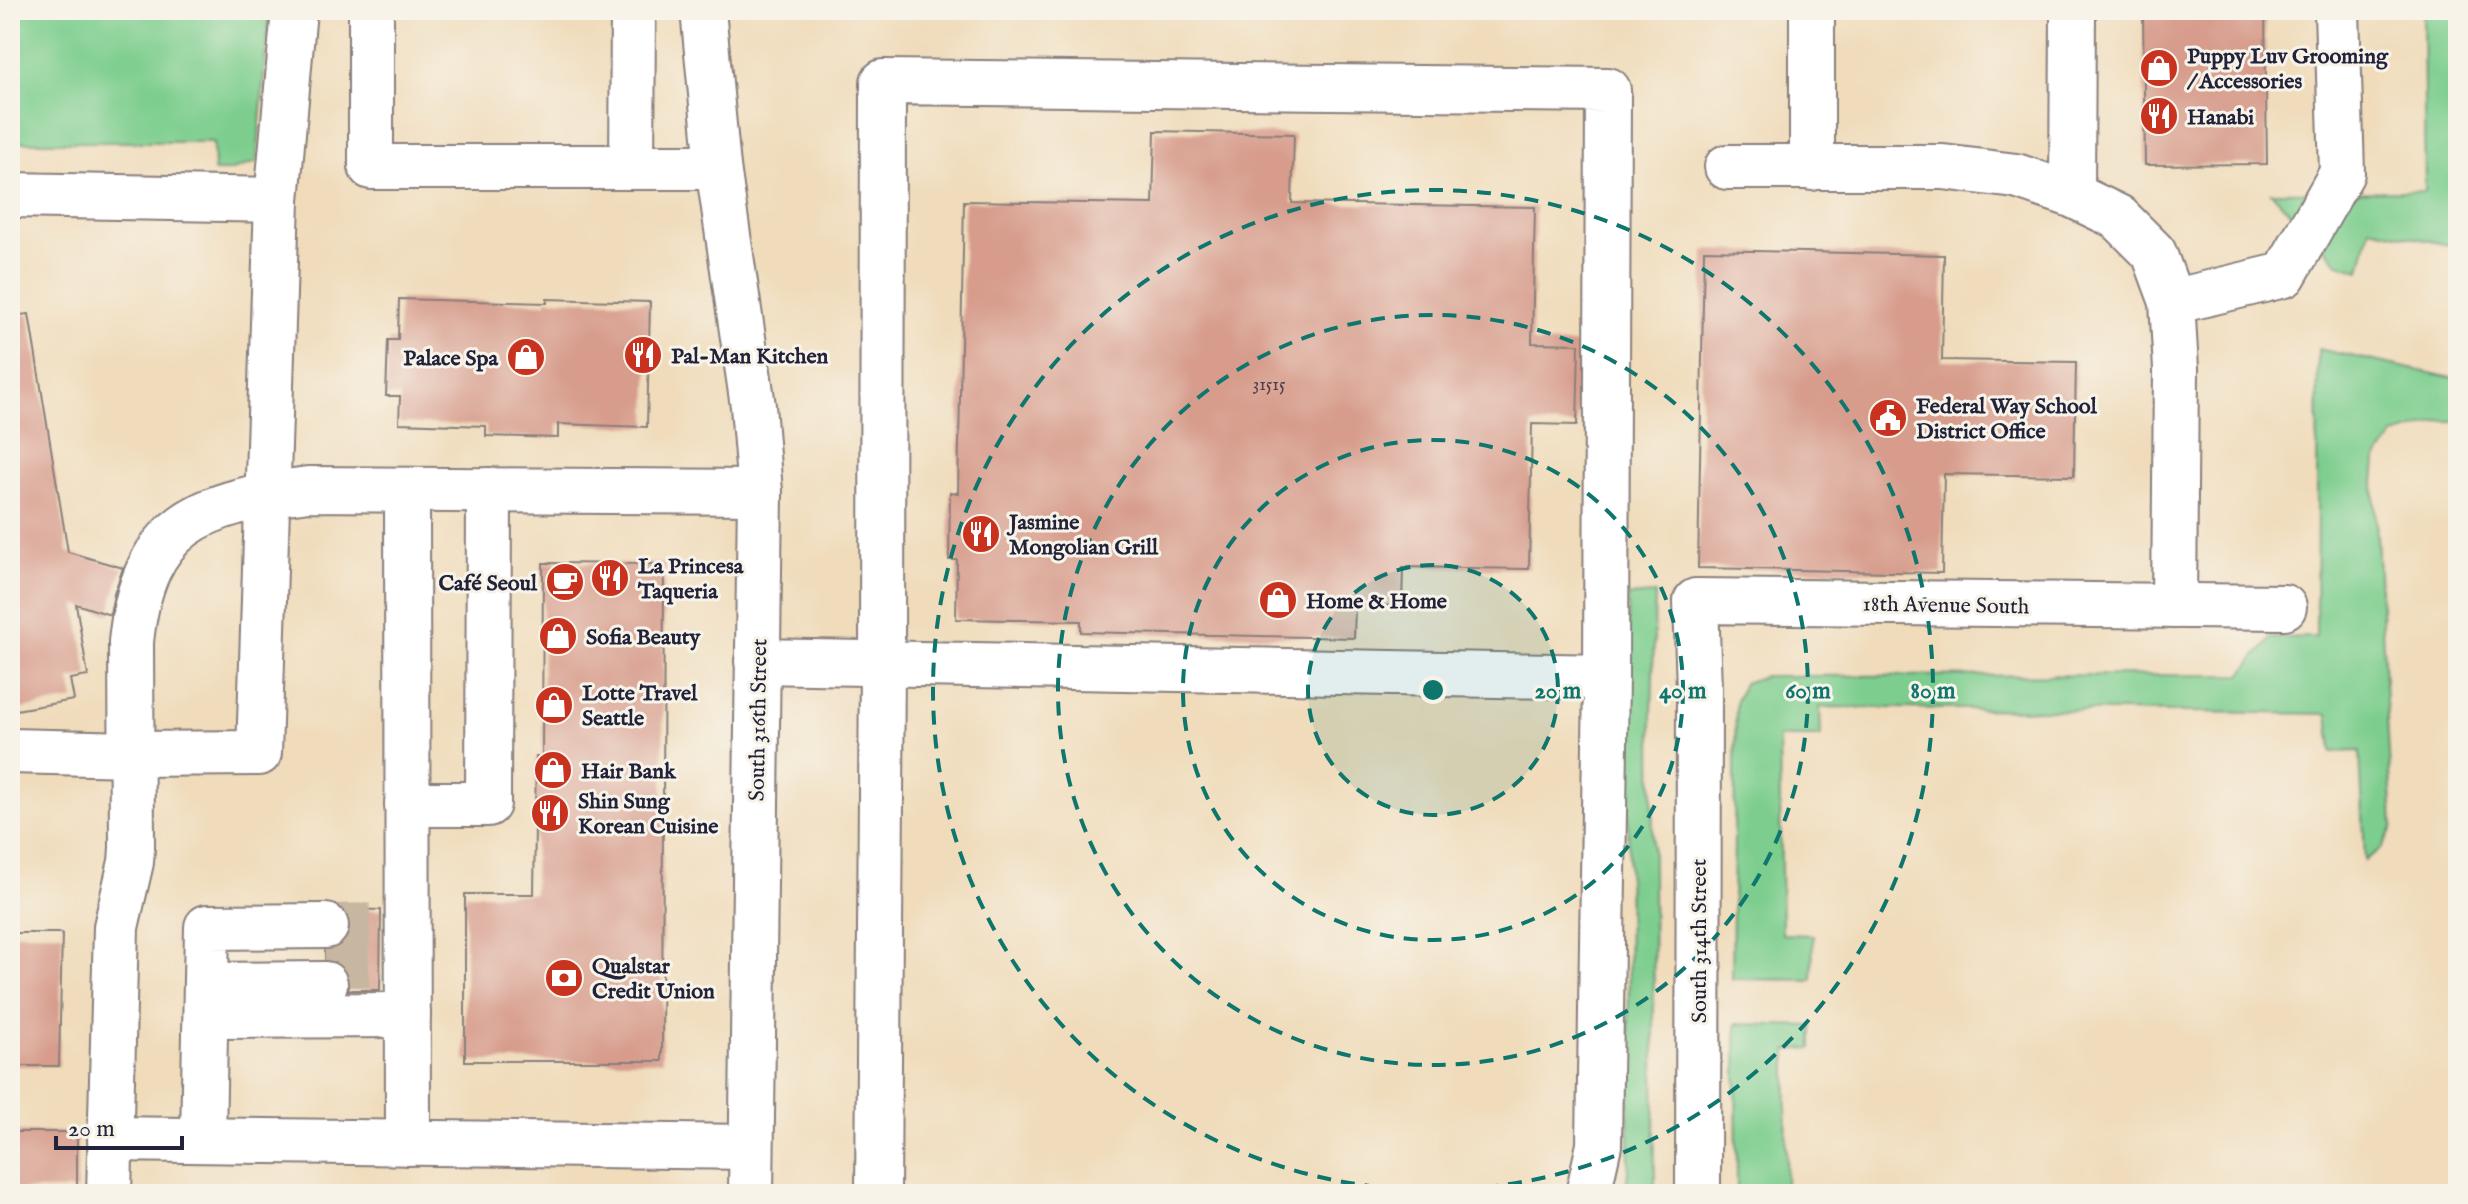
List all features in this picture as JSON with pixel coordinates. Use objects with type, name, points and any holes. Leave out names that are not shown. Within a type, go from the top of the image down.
[{"type":"street","points":[[10,751],[259,753],[277,200],[294,10]]},
{"type":"street","points":[[371,10],[371,167],[718,167]]},
{"type":"street","points":[[632,167],[633,10]]},
{"type":"street","name":"South 316th Street","points":[[703,10],[718,167],[753,406],[760,492],[751,1194]]},
{"type":"street","points":[[1812,10],[1812,168]]},
{"type":"street","points":[[2072,195],[2073,10]]},
{"type":"street","points":[[2172,302],[2284,275],[2335,186],[2342,173],[2337,10]]},
{"type":"street","points":[[878,1194],[883,82],[1608,90],[1606,677],[1599,1145],[1588,1194]]},
{"type":"street","points":[[1727,167],[1943,167],[2016,176],[2072,195],[2118,217],[2154,253],[2172,302],[2176,369],[2174,606]]},
{"type":"street","points":[[10,195],[277,200]]},
{"type":"street","points":[[109,1194],[116,927],[131,862],[131,642],[133,621],[146,575],[168,540],[192,519],[235,500],[308,489],[760,492]]},
{"type":"street","points":[[407,490],[407,804],[396,961],[408,1143]]},
{"type":"street","points":[[407,804],[488,804],[489,490]]},
{"type":"street","name":"18th Avenue South","points":[[1699,689],[1696,601],[2284,607]]},
{"type":"street","points":[[757,661],[1606,677]]},
{"type":"street","name":"South 314th Street","points":[[1698,1194],[1699,689]]},
{"type":"street","points":[[207,968],[325,954]]},
{"type":"street","points":[[207,968],[396,961]]},
{"type":"street","points":[[203,1140],[207,968]]},
{"type":"street","points":[[110,1139],[751,1147]]},
{"type":"green space","points":[[10,10],[269,10],[257,162],[229,171],[214,171],[213,142],[10,142]]},
{"type":"green space","points":[[2423,10],[2458,10],[2458,247],[2370,228],[2360,270],[2338,263],[2271,192],[2425,191]]},
{"type":"green space","points":[[2318,349],[2458,379],[2458,421],[2442,421],[2394,435],[2376,461],[2374,483],[2393,826],[2382,848],[2365,860],[2360,751],[2332,752],[2328,714],[1820,707],[1821,737],[1779,737],[1782,934],[1813,935],[1812,980],[1732,979],[1736,701],[1744,683],[1764,676],[2241,675],[2271,638],[2316,637]]},
{"type":"green space","points":[[1655,594],[1652,716],[1655,1194],[1625,1194],[1629,1164],[1628,596]]},
{"type":"green space","points":[[1736,1024],[1812,1026],[1812,1048],[1787,1050],[1786,1194],[1737,1194]]},
{"type":"building","points":[[2143,10],[2265,10],[2267,164],[2145,165]]},
{"type":"building","points":[[1155,131],[1294,134],[1292,203],[1535,207],[1532,343],[1579,344],[1577,425],[1532,424],[1529,569],[1403,567],[1402,606],[1355,605],[1354,638],[1081,632],[1081,621],[956,619],[957,560],[949,560],[950,492],[958,493],[964,201],[1153,204]]},
{"type":"building","name":"Federal Way School District Office","points":[[1704,250],[1944,255],[1942,360],[2076,362],[2074,476],[1944,474],[1942,573],[1698,568]]},
{"type":"building","points":[[399,299],[650,302],[647,427],[558,424],[558,438],[486,436],[486,426],[399,423],[400,396],[386,396],[388,340],[398,340]]},
{"type":"building","points":[[29,314],[68,552],[123,568],[110,615],[76,604],[88,676],[70,679],[74,700],[10,711],[10,316]]},
{"type":"building","points":[[543,563],[664,564],[662,1061],[465,1061],[465,894],[534,894],[536,757],[542,757]]},
{"type":"building","points":[[344,909],[381,910],[380,990],[348,990],[350,983],[346,971],[337,962],[325,959],[325,951],[338,948],[348,938],[351,925]]},
{"type":"building","points":[[15,933],[62,933],[59,1066],[14,1066],[15,1055],[10,1055],[10,945],[15,945]]},
{"type":"building","points":[[10,1132],[77,1132],[77,1190],[10,1190]]},
{"type":"tunnel","points":[[326,926],[381,925]]},
{"type":"tunnel","points":[[325,965],[381,964]]},
{"type":"place","name":"Puppy Luv Grooming / Accessories","points":[[2159,68]]},
{"type":"place","name":"Hanabi","points":[[2159,116]]},
{"type":"place","name":"Pal-Man Kitchen","points":[[643,355]]},
{"type":"place","name":"Palace Spa","points":[[526,357]]},
{"type":"place","name":"Federal Way School District Office","points":[[1888,418]]},
{"type":"place","name":"Jasmine Mongolian Grill","points":[[981,534]]},
{"type":"place","name":"La Princesa Taqueria","points":[[610,578]]},
{"type":"place","name":"Café Seoul","points":[[565,582]]},
{"type":"place","name":"Home & Home","points":[[1278,600]]},
{"type":"place","name":"Sofia Beauty","points":[[558,636]]},
{"type":"place","name":"Lotte Travel Seattle","points":[[554,705]]},
{"type":"place","name":"Hair Bank","points":[[553,770]]},
{"type":"place","name":"Shin Sung Korean Cuisine","points":[[550,813]]},
{"type":"place","name":"Qualstar Credit Union","points":[[564,978]]}]
